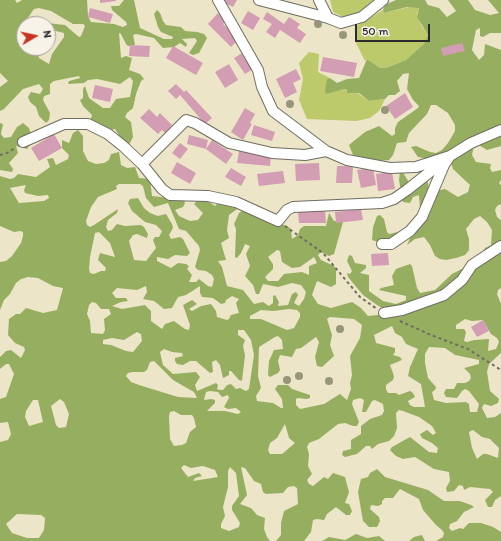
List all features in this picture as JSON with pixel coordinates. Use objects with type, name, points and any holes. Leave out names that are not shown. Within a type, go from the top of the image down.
[{"type":"street","points":[[218,0],[258,70],[262,87],[273,111],[326,150],[347,160],[390,168],[416,167],[450,156]]},
{"type":"street","points":[[259,0],[342,23],[362,17],[383,0]]},
{"type":"street","points":[[319,0],[328,18]]},
{"type":"street","points":[[142,164],[186,120],[195,123],[229,143],[272,153],[305,155],[326,150]]},
{"type":"street","points":[[23,142],[64,124],[88,124],[108,134],[142,164],[162,189],[170,195],[208,196],[236,202],[278,222],[287,210],[293,207],[382,203],[394,199],[450,156],[471,143],[501,130]]},
{"type":"street","points":[[382,244],[391,244],[410,231],[422,217],[444,165],[450,156]]},
{"type":"street","points":[[384,313],[402,310],[444,295],[462,280],[472,265],[501,246]]},
{"type":"path","points":[[0,155],[7,153],[23,142]]},
{"type":"path","points":[[278,222],[323,253],[360,297],[384,313],[431,335],[468,349],[501,370]]},
{"type":"green space","points":[[0,0],[15,0],[17,3],[22,0],[87,0],[88,16],[91,22],[114,24],[123,27],[127,25],[126,22],[112,10],[111,6],[119,6],[124,0],[134,0],[140,28],[164,39],[172,39],[173,37],[161,32],[158,27],[154,14],[157,10],[166,25],[181,27],[185,31],[204,34],[207,38],[199,53],[193,55],[189,53],[197,41],[195,38],[182,39],[187,44],[186,47],[180,43],[174,47],[163,48],[154,38],[136,34],[133,35],[135,45],[128,46],[119,33],[121,58],[126,56],[132,58],[129,70],[140,74],[144,79],[141,81],[136,94],[133,108],[125,117],[131,122],[133,137],[129,145],[124,143],[115,129],[104,131],[90,121],[92,115],[83,106],[80,100],[83,98],[83,89],[85,86],[89,98],[103,108],[110,108],[116,99],[130,97],[133,81],[130,77],[120,84],[97,79],[88,80],[84,83],[68,84],[69,81],[80,78],[79,76],[54,81],[50,84],[50,94],[44,96],[43,100],[50,113],[49,120],[46,123],[39,116],[36,107],[30,102],[28,97],[31,92],[40,94],[43,89],[39,84],[23,89],[4,109],[0,111],[0,87],[8,81],[0,73]]},
{"type":"green space","points":[[330,0],[380,0],[361,12],[345,18],[333,12]]},
{"type":"green space","points":[[396,0],[425,0],[428,5],[439,8],[447,17],[456,11],[448,0],[468,0],[475,10],[490,15],[499,13],[488,0],[501,0],[501,33],[490,33],[483,37],[480,36],[480,28],[476,30],[472,50],[479,60],[484,55],[485,44],[501,50],[501,146],[487,150],[477,144],[474,146],[472,155],[476,162],[491,164],[490,168],[492,172],[501,170],[501,180],[499,183],[501,185],[501,204],[497,206],[495,210],[497,217],[501,220],[501,288],[498,290],[497,294],[501,304],[501,353],[489,364],[487,372],[490,391],[499,399],[498,403],[491,406],[484,404],[482,408],[487,418],[495,417],[501,413],[501,496],[495,500],[492,507],[488,507],[485,500],[493,492],[490,489],[470,487],[464,490],[463,486],[459,485],[454,491],[447,492],[446,488],[450,481],[449,472],[434,469],[415,457],[403,459],[396,456],[390,450],[392,447],[410,437],[429,452],[437,453],[438,448],[422,438],[420,434],[427,430],[433,435],[436,433],[432,426],[419,417],[403,411],[399,410],[396,413],[397,428],[394,436],[389,441],[378,444],[372,449],[370,446],[366,446],[357,454],[345,457],[342,455],[343,451],[351,449],[351,440],[361,434],[361,426],[370,419],[382,415],[384,411],[383,404],[375,400],[372,401],[366,412],[362,412],[364,400],[360,398],[353,400],[352,404],[359,422],[357,426],[345,423],[338,424],[319,439],[309,443],[307,447],[309,454],[308,466],[312,474],[307,480],[309,484],[313,486],[324,477],[328,479],[333,473],[345,477],[349,492],[345,503],[349,504],[352,511],[350,515],[346,515],[336,507],[327,514],[324,520],[313,520],[311,532],[304,541],[276,541],[281,535],[281,523],[284,511],[298,504],[297,488],[294,486],[288,487],[283,493],[266,494],[263,492],[261,484],[254,481],[245,468],[241,467],[247,495],[240,504],[251,508],[257,515],[265,518],[264,529],[270,541],[0,541],[0,442],[8,440],[11,434],[8,422],[0,423],[0,399],[6,397],[14,374],[9,364],[6,364],[0,369],[0,357],[6,351],[11,350],[21,358],[25,350],[24,347],[15,343],[8,335],[9,319],[16,314],[20,314],[26,308],[43,313],[57,310],[63,288],[53,286],[38,278],[28,277],[21,279],[16,283],[10,294],[4,300],[0,310],[0,262],[6,261],[12,256],[21,243],[23,232],[14,232],[0,226],[0,176],[10,179],[14,178],[18,174],[36,177],[50,167],[47,159],[53,158],[56,165],[68,159],[69,155],[62,148],[62,140],[69,143],[73,133],[78,130],[83,136],[83,151],[88,161],[96,164],[104,163],[109,160],[111,154],[119,152],[121,165],[127,168],[135,167],[139,178],[150,179],[152,196],[184,200],[185,203],[183,207],[175,210],[179,216],[190,221],[198,220],[203,213],[194,204],[197,201],[208,201],[215,206],[218,203],[233,205],[237,209],[229,215],[227,230],[229,238],[221,243],[226,260],[218,261],[222,267],[227,286],[243,290],[254,304],[263,302],[269,306],[273,303],[273,296],[275,295],[279,302],[278,306],[288,305],[292,294],[296,292],[298,295],[294,303],[299,306],[304,299],[306,292],[301,285],[292,283],[278,287],[263,284],[259,294],[256,294],[253,285],[245,276],[250,266],[246,254],[250,246],[245,244],[241,253],[237,258],[235,257],[236,229],[234,224],[239,213],[242,211],[287,226],[291,229],[292,239],[298,235],[300,229],[304,226],[326,226],[329,213],[334,221],[343,222],[334,254],[329,256],[321,252],[318,255],[321,260],[334,266],[336,269],[336,284],[331,287],[317,281],[312,295],[318,304],[331,308],[352,302],[361,308],[368,316],[387,314],[386,310],[363,295],[348,277],[347,273],[350,274],[352,271],[347,261],[349,255],[352,256],[355,263],[366,265],[366,268],[360,273],[369,275],[369,291],[383,301],[396,304],[406,300],[406,296],[379,290],[381,288],[394,285],[392,276],[396,269],[410,264],[412,266],[417,288],[420,293],[435,290],[452,274],[477,261],[485,248],[491,245],[492,230],[487,222],[480,216],[474,219],[466,229],[469,239],[469,250],[465,255],[446,260],[435,256],[424,237],[415,239],[407,245],[411,236],[381,243],[372,240],[373,227],[377,216],[380,215],[384,219],[387,232],[389,234],[407,230],[415,225],[420,209],[419,195],[413,197],[410,203],[403,202],[399,180],[400,172],[402,171],[410,184],[427,179],[430,192],[445,189],[458,197],[468,192],[470,185],[453,169],[451,163],[418,157],[411,147],[416,146],[436,153],[442,150],[455,131],[455,125],[448,113],[436,105],[431,105],[427,114],[409,133],[406,142],[397,143],[393,155],[389,160],[377,161],[353,155],[349,145],[365,132],[379,126],[392,136],[395,134],[395,128],[398,122],[418,108],[419,106],[413,100],[407,89],[409,73],[403,74],[397,81],[400,91],[395,95],[389,95],[385,99],[369,101],[359,93],[347,93],[347,90],[344,89],[326,94],[327,79],[330,78],[337,83],[347,79],[359,78],[367,59],[380,68],[386,68],[406,60],[424,44],[428,35],[417,17],[419,8],[407,7],[384,13],[383,10],[385,5]],"holes":[[[119,184],[140,184],[143,186],[146,198],[154,207],[168,203],[179,229],[186,231],[199,246],[200,250],[195,267],[198,270],[206,271],[212,275],[214,279],[212,287],[208,286],[199,279],[196,282],[189,282],[192,275],[187,269],[189,266],[186,264],[178,263],[171,268],[157,261],[157,257],[168,259],[175,255],[187,256],[190,253],[183,239],[180,237],[171,239],[169,235],[173,228],[166,214],[158,216],[150,213],[144,208],[138,198],[130,199],[128,203],[132,211],[145,222],[156,225],[162,231],[159,237],[155,237],[153,240],[156,248],[146,261],[134,260],[129,241],[133,235],[137,234],[147,238],[148,234],[141,225],[125,226],[117,224],[112,230],[108,231],[106,227],[108,220],[117,213],[118,209],[94,225],[90,227],[87,225],[86,221],[91,207],[98,197],[117,189],[116,186]],[[26,185],[24,190],[25,193],[38,196],[48,195],[49,198],[44,201],[19,203],[10,188]],[[99,232],[110,243],[115,257],[100,253],[98,260],[106,268],[105,271],[94,274],[90,273],[89,269],[95,233]],[[277,250],[280,251],[282,262],[292,268],[300,267],[314,257],[317,263],[309,266],[309,275],[302,272],[284,274],[278,281],[268,281],[265,277],[273,269],[273,264],[268,257]],[[146,286],[147,292],[143,299],[154,301],[164,309],[172,308],[178,297],[186,295],[200,286],[200,293],[202,297],[213,298],[221,304],[225,303],[226,300],[232,296],[239,299],[236,303],[239,313],[231,315],[227,320],[217,317],[216,311],[211,304],[201,306],[192,311],[189,309],[197,304],[192,300],[183,305],[190,325],[189,330],[185,329],[174,321],[165,324],[162,329],[151,321],[151,311],[145,305],[122,309],[112,306],[128,301],[126,298],[116,298],[112,293],[117,288],[137,290]],[[92,302],[96,303],[101,309],[109,309],[111,314],[104,319],[105,330],[103,334],[91,333],[90,321],[87,314],[89,305]],[[289,309],[297,310],[300,313],[300,317],[294,328],[287,330],[261,319],[250,319],[250,316],[261,310],[273,311]],[[330,317],[354,319],[362,325],[360,338],[350,356],[352,375],[350,383],[351,389],[347,400],[340,394],[324,404],[300,409],[296,405],[296,399],[307,399],[310,398],[310,395],[292,389],[288,385],[278,385],[275,389],[282,399],[283,408],[273,403],[257,401],[256,396],[261,388],[258,376],[259,347],[275,337],[278,336],[282,340],[283,349],[274,350],[269,361],[268,375],[270,377],[278,373],[280,370],[278,361],[280,355],[292,357],[296,349],[301,348],[316,337],[319,342],[315,357],[317,366],[322,367],[334,356],[330,345],[332,335],[327,319]],[[465,319],[472,321],[483,320],[491,334],[497,338],[499,342],[496,349],[488,351],[489,339],[467,342],[464,341],[466,332],[464,329],[456,329],[456,325]],[[392,326],[395,333],[402,337],[406,344],[418,349],[410,367],[408,376],[421,384],[425,407],[414,407],[410,405],[408,401],[415,397],[410,391],[399,395],[396,393],[388,393],[386,385],[393,380],[394,376],[390,365],[402,360],[400,357],[393,355],[395,348],[376,343],[374,335]],[[238,330],[244,330],[251,340],[254,355],[249,389],[246,391],[240,388],[236,389],[231,384],[227,385],[223,390],[220,390],[217,389],[218,385],[216,383],[197,391],[195,385],[200,377],[196,372],[173,374],[163,365],[160,352],[164,349],[182,353],[183,356],[175,358],[177,364],[183,365],[190,361],[196,361],[210,373],[213,372],[212,362],[216,360],[220,365],[223,378],[229,375],[229,371],[231,371],[239,380],[242,381],[245,355],[243,346],[245,340],[238,335]],[[137,332],[141,334],[142,341],[133,352],[103,344],[103,340],[112,338],[124,340]],[[429,347],[445,348],[455,355],[479,360],[479,364],[464,368],[470,374],[471,378],[469,381],[465,383],[457,383],[454,389],[446,389],[444,393],[446,397],[457,398],[465,389],[469,391],[479,404],[477,412],[470,412],[469,404],[466,402],[446,403],[434,400],[432,392],[436,387],[428,378],[425,363],[425,354]],[[154,361],[173,380],[194,392],[197,398],[178,397],[131,382],[126,376],[128,373],[144,372],[147,370],[150,362]],[[206,392],[218,392],[222,397],[228,395],[229,398],[224,407],[228,409],[236,408],[241,412],[238,414],[225,411],[207,411],[215,403],[215,400],[204,400]],[[60,399],[64,402],[69,414],[66,427],[59,428],[56,425],[51,406]],[[33,400],[38,400],[43,422],[29,426],[25,417],[26,411]],[[174,411],[181,415],[192,415],[196,427],[190,432],[186,443],[174,446],[170,439],[170,412]],[[285,424],[289,438],[295,443],[282,454],[270,454],[268,450],[270,443],[277,438]],[[473,430],[482,437],[490,439],[499,448],[498,458],[483,454],[477,459],[472,448],[469,432]],[[184,465],[191,468],[203,466],[215,470],[218,477],[193,481],[195,478],[202,476],[199,473],[188,477],[181,468]],[[230,467],[236,473],[239,496],[232,506],[232,510],[240,523],[239,527],[229,531],[221,528],[221,524],[225,516],[223,507],[228,487],[228,471]],[[17,514],[41,515],[45,518],[44,530],[39,538],[27,538],[12,533],[6,524]]]},
{"type":"green space","points":[[414,6],[419,8],[417,14],[421,25],[428,35],[424,45],[406,60],[386,68],[380,68],[367,59],[365,61],[356,43],[355,27],[383,10],[384,13]]},
{"type":"green space","points":[[309,52],[319,54],[318,72],[330,78],[327,79],[335,90],[344,89],[350,93],[356,92],[369,101],[385,99],[379,111],[370,118],[356,121],[307,119],[299,100],[303,79],[299,63]]},
{"type":"green space","points":[[0,123],[3,124],[1,134],[4,138],[11,137],[17,127],[23,123],[29,128],[33,141],[27,149],[16,146],[18,153],[9,163],[13,169],[12,172],[0,170]]},
{"type":"green space","points":[[377,469],[385,477],[428,490],[444,501],[460,501],[471,505],[474,507],[464,512],[457,521],[450,524],[449,528],[452,531],[460,528],[463,529],[469,523],[481,523],[493,527],[501,532],[501,541],[436,541],[443,537],[444,533],[442,530],[423,510],[419,499],[400,489],[393,498],[385,498],[382,501],[382,504],[378,506],[371,505],[370,509],[379,517],[380,521],[377,527],[369,527],[363,521],[358,492],[361,479],[368,477],[370,473]]},
{"type":"green space","points":[[356,534],[367,538],[379,536],[385,541],[322,541],[329,537],[345,540]]},
{"type":"green space","points":[[422,535],[425,541],[409,541],[414,537]]},
{"type":"building","points":[[100,0],[116,0],[116,1],[100,3]]},
{"type":"building","points":[[224,0],[237,0],[233,7],[223,2]]},
{"type":"building","points":[[90,8],[113,14],[110,23],[88,17]]},
{"type":"building","points":[[248,11],[260,18],[253,30],[241,23]]},
{"type":"building","points":[[267,12],[284,24],[289,17],[300,24],[297,28],[306,34],[300,43],[280,30],[275,38],[266,32],[272,24],[263,19]]},
{"type":"building","points":[[218,13],[226,21],[223,24],[239,39],[231,47],[208,24]]},
{"type":"building","points":[[462,43],[465,51],[443,56],[441,48]]},
{"type":"building","points":[[130,45],[150,46],[149,57],[129,56]]},
{"type":"building","points":[[173,46],[203,63],[196,75],[166,58]]},
{"type":"building","points":[[242,53],[253,69],[245,74],[234,58]]},
{"type":"building","points":[[323,57],[357,63],[354,77],[320,71]]},
{"type":"building","points":[[229,64],[238,80],[225,88],[215,72]]},
{"type":"building","points":[[296,69],[301,79],[293,83],[297,92],[285,98],[276,79]]},
{"type":"building","points":[[176,84],[184,92],[186,90],[212,118],[205,124],[180,95],[176,99],[168,91]]},
{"type":"building","points":[[95,85],[113,89],[110,102],[92,98]]},
{"type":"building","points":[[405,93],[413,107],[395,119],[386,106]]},
{"type":"building","points":[[245,108],[255,114],[250,123],[252,124],[243,140],[231,132]]},
{"type":"building","points":[[149,109],[157,117],[160,113],[172,125],[165,133],[162,130],[158,134],[140,118]]},
{"type":"building","points":[[254,125],[275,132],[272,141],[251,135]]},
{"type":"building","points":[[54,134],[62,148],[39,161],[31,148]]},
{"type":"building","points":[[189,135],[208,140],[206,149],[187,144]]},
{"type":"building","points":[[212,140],[233,154],[226,164],[206,149]]},
{"type":"building","points":[[180,143],[188,149],[180,159],[172,153]]},
{"type":"building","points":[[239,151],[271,154],[270,166],[237,163]]},
{"type":"building","points":[[177,162],[196,173],[190,184],[171,173]]},
{"type":"building","points":[[319,163],[320,180],[296,181],[295,164]]},
{"type":"building","points":[[337,166],[353,166],[352,183],[336,183]]},
{"type":"building","points":[[231,168],[246,177],[241,186],[225,177]]},
{"type":"building","points":[[373,168],[376,185],[361,188],[357,170]]},
{"type":"building","points":[[283,171],[285,183],[259,186],[257,174]]},
{"type":"building","points":[[392,172],[395,189],[378,191],[376,174]]},
{"type":"building","points":[[361,209],[363,220],[336,223],[335,212]]},
{"type":"building","points":[[298,210],[325,210],[326,223],[299,223]]},
{"type":"building","points":[[388,253],[389,265],[372,266],[371,254]]},
{"type":"building","points":[[483,320],[489,331],[477,337],[471,327]]}]
